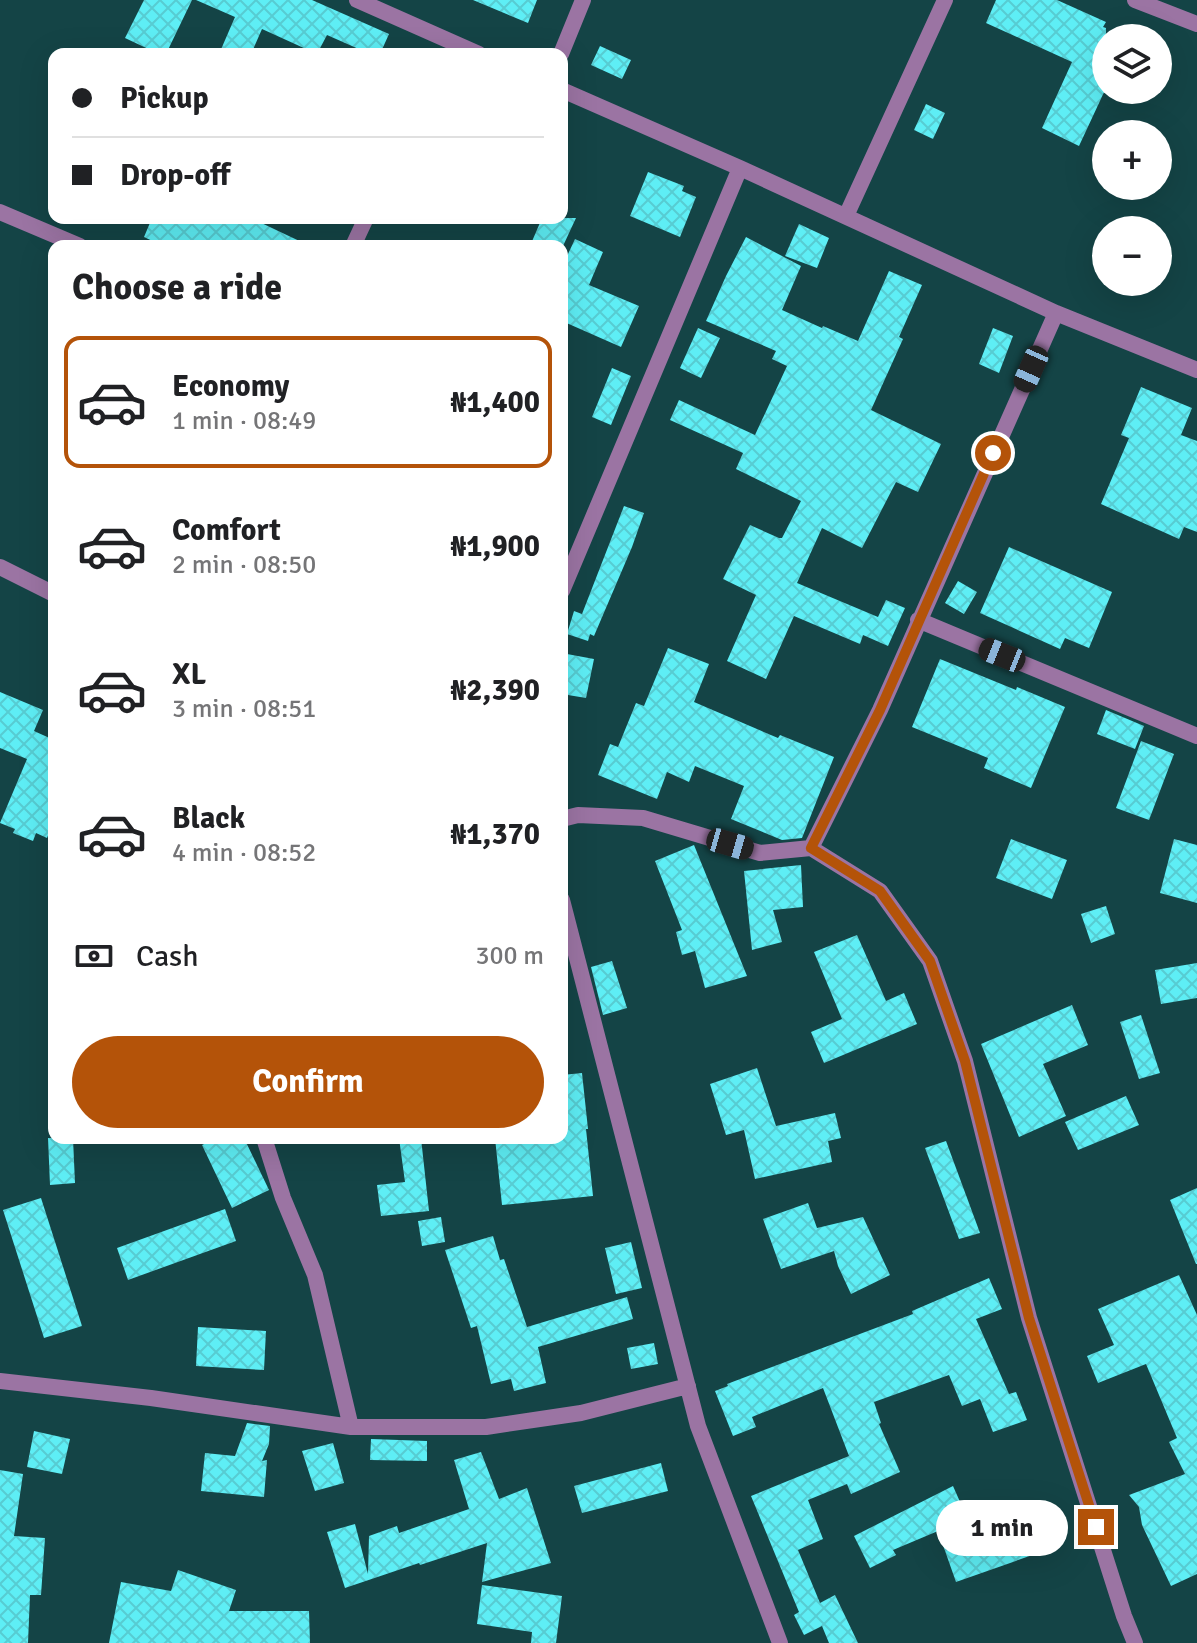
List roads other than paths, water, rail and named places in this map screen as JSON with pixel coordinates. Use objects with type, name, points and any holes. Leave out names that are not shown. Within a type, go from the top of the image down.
[{"type":"street","points":[[357,0],[448,48]]},
{"type":"street","points":[[563,48],[583,0]]},
{"type":"street","points":[[846,216],[945,0]]},
{"type":"street","points":[[1135,0],[1197,24]]},
{"type":"street","points":[[568,93],[1056,313],[1197,370]]},
{"type":"street","points":[[568,577],[740,168]]},
{"type":"street","points":[[0,212],[66,240]]},
{"type":"street","points":[[811,848],[880,710],[1056,313]]},
{"type":"street","points":[[0,567],[48,591]]},
{"type":"street","points":[[918,620],[1197,736]]},
{"type":"street","points":[[568,818],[578,815],[643,818],[760,853],[811,848],[880,891],[930,961],[965,1061],[1029,1318],[1135,1643]]},
{"type":"street","points":[[568,923],[698,1426],[780,1643]]},
{"type":"street","points":[[266,1144],[283,1198],[315,1275],[351,1427]]},
{"type":"street","points":[[0,1381],[151,1398],[351,1427],[486,1427],[581,1413],[688,1386]]}]
